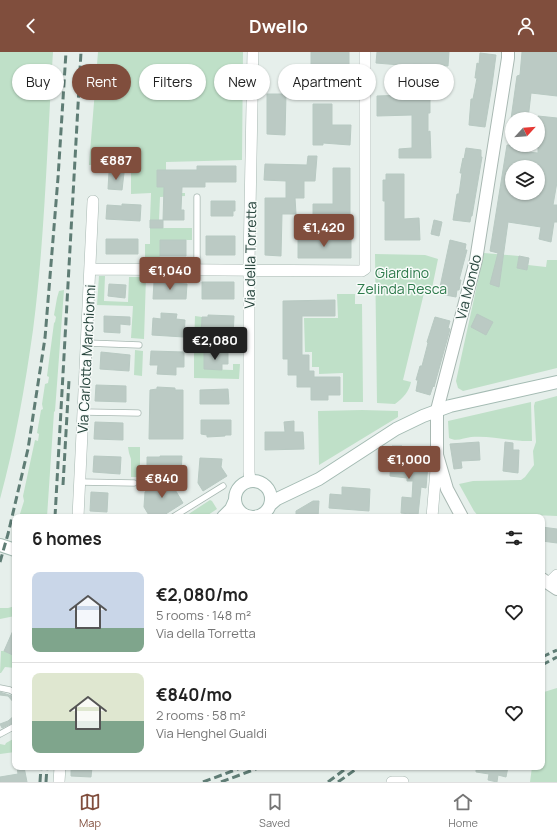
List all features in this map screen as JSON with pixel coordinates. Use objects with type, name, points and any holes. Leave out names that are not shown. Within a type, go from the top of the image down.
[{"type":"main road","name":"Via Mondo","points":[[460,514],[447,489],[437,456],[437,410],[476,260],[508,52]]},
{"type":"main road","points":[[263,514],[270,504],[276,499],[310,484],[396,429],[437,410],[557,382]]},
{"type":"main road","points":[[226,514],[235,500],[238,488],[250,481],[260,482],[264,485],[270,492],[270,504]]},
{"type":"main road","points":[[264,485],[283,489],[310,484]]},
{"type":"main road","points":[[235,500],[240,511],[245,514]]},
{"type":"main road","points":[[0,545],[12,549]]},
{"type":"street","name":"Via della Torretta","points":[[250,481],[248,472],[249,270],[253,52]]},
{"type":"street","points":[[90,269],[362,271],[365,269],[365,52]]},
{"type":"street","name":"Via Carlotta Marchionni","points":[[78,514],[93,201]]},
{"type":"street","points":[[432,514],[437,456]]},
{"type":"street","points":[[59,782],[60,770]]},
{"type":"street","points":[[392,782],[404,782]]},
{"type":"lane","points":[[197,198],[197,270]]},
{"type":"lane","points":[[87,342],[139,345]]},
{"type":"lane","points":[[84,412],[138,413]]},
{"type":"lane","points":[[80,482],[134,483]]},
{"type":"lane","points":[[178,514],[223,486]]},
{"type":"lane","points":[[0,688],[12,691]]},
{"type":"lane","points":[[0,734],[12,728]]},
{"type":"green space","points":[[0,52],[53,52],[52,64],[12,64],[12,100],[50,100],[43,226],[33,330],[19,415],[0,499]]},
{"type":"green space","points":[[98,52],[243,52],[243,64],[214,64],[214,100],[243,100],[242,160],[166,162],[166,170],[157,170],[157,187],[165,187],[165,193],[185,193],[185,196],[160,197],[159,220],[150,220],[151,193],[131,194],[131,164],[89,165],[94,100],[131,100],[131,64],[97,64]]},
{"type":"green space","points":[[150,228],[192,228],[192,240],[160,240],[160,261],[145,261],[145,244],[150,244]]},
{"type":"green space","points":[[484,253],[519,256],[517,268],[527,270],[528,265],[546,267],[547,260],[557,260],[557,368],[463,391],[458,388],[456,381]]},
{"type":"green space","name":"Giardino Zelinda Resca","points":[[375,254],[425,255],[438,259],[431,293],[424,293],[403,380],[411,382],[410,386],[401,399],[395,404],[377,403]]},
{"type":"green space","points":[[99,276],[105,276],[104,301],[128,302],[129,277],[146,277],[144,339],[131,338],[133,306],[97,305]]},
{"type":"green space","points":[[64,290],[47,514],[20,514],[24,501],[23,496],[35,440],[38,441],[39,434],[37,433],[41,410],[43,409],[42,404],[45,384],[48,383],[49,377],[47,376],[56,317],[54,315],[59,291]]},
{"type":"green space","points":[[337,294],[355,294],[355,304],[362,304],[363,402],[343,402],[343,373],[319,374],[319,367],[312,367],[312,352],[305,352],[304,318],[338,318]]},
{"type":"green space","points":[[195,316],[202,317],[201,334],[208,336],[233,337],[233,332],[240,332],[240,346],[194,346]]},
{"type":"green space","points":[[135,350],[143,351],[142,376],[134,375]]},
{"type":"green space","points":[[194,352],[204,353],[204,369],[233,370],[233,364],[240,364],[239,379],[194,378]]},
{"type":"green space","points":[[557,396],[557,516],[545,515],[545,514],[476,514],[459,484],[473,481],[521,480],[525,477],[534,465],[533,451],[536,442],[535,402]]},
{"type":"green space","points":[[531,402],[532,441],[516,441],[479,437],[457,440],[449,438],[448,421]]},
{"type":"green space","points":[[318,411],[398,411],[398,417],[319,465]]},
{"type":"green space","points":[[128,447],[140,447],[140,477],[131,477],[131,459]]},
{"type":"green space","points":[[210,500],[217,509],[210,514],[189,514]]},
{"type":"green space","points":[[12,607],[12,617],[0,619],[0,608]]},
{"type":"green space","points":[[1,651],[4,651],[12,655],[12,668],[5,667],[0,673]]},
{"type":"green space","points":[[557,688],[557,782],[530,782],[532,770],[545,770],[545,692]]},
{"type":"green space","points":[[12,740],[12,752],[0,754],[0,744],[5,745]]},
{"type":"building","points":[[311,52],[349,52],[349,64],[311,64]]},
{"type":"building","points":[[377,52],[449,52],[448,64],[376,63]]},
{"type":"building","points":[[522,52],[557,52],[557,96],[531,93],[529,112],[512,112],[517,76],[520,75]]},
{"type":"building","points":[[480,53],[496,55],[485,127],[469,125],[471,99],[473,99],[477,78],[475,78],[477,63],[479,64]]},
{"type":"building","points":[[270,94],[278,94],[278,100],[286,100],[285,135],[267,134],[267,100],[270,100]]},
{"type":"building","points":[[377,96],[384,96],[384,100],[430,100],[428,132],[430,131],[431,158],[399,158],[399,149],[412,148],[412,115],[377,116]]},
{"type":"building","points":[[313,104],[332,104],[332,125],[351,125],[350,145],[323,143],[323,145],[313,145]]},
{"type":"building","points":[[545,117],[557,118],[557,182],[553,205],[557,205],[557,222],[554,222],[551,242],[539,239],[541,227],[508,222],[499,287],[490,284],[498,253],[490,251],[506,152],[545,152]]},
{"type":"building","points":[[466,148],[481,150],[482,157],[470,222],[453,220],[457,194],[459,194],[462,173],[460,173]]},
{"type":"building","points":[[308,156],[317,156],[315,181],[304,181],[304,198],[295,198],[296,214],[282,214],[281,256],[265,255],[265,198],[286,198],[286,181],[264,180],[265,164],[307,165]]},
{"type":"building","points":[[197,166],[236,166],[236,182],[205,182],[205,187],[182,187],[181,210],[184,210],[184,220],[163,220],[164,187],[157,187],[157,170],[197,170]]},
{"type":"building","points":[[333,168],[350,168],[350,221],[313,221],[313,204],[333,204]]},
{"type":"building","points":[[109,172],[124,173],[122,190],[108,189]]},
{"type":"building","points":[[386,174],[404,174],[404,219],[419,218],[420,240],[385,240],[385,201],[383,201],[383,180],[386,180]]},
{"type":"building","points":[[211,201],[235,201],[235,211],[233,211],[233,216],[211,216]]},
{"type":"building","points":[[122,204],[141,205],[140,221],[106,219],[107,205],[122,206]]},
{"type":"building","points":[[150,220],[163,220],[163,228],[150,228]]},
{"type":"building","points":[[434,220],[442,222],[439,236],[431,234]]},
{"type":"building","points":[[206,236],[235,236],[235,255],[206,255]]},
{"type":"building","points":[[298,237],[312,237],[312,239],[338,239],[338,237],[351,237],[351,258],[298,258]]},
{"type":"building","points":[[106,239],[138,239],[138,254],[106,254]]},
{"type":"building","points":[[160,240],[186,240],[186,256],[160,256]]},
{"type":"building","points":[[450,240],[466,244],[465,250],[467,250],[459,280],[461,280],[459,290],[457,290],[456,297],[440,294],[442,288],[440,287]]},
{"type":"building","points":[[519,256],[529,258],[527,270],[517,268]]},
{"type":"building","points":[[154,282],[187,284],[186,299],[153,299]]},
{"type":"building","points":[[202,282],[234,282],[234,299],[202,299]]},
{"type":"building","points":[[109,284],[126,285],[125,298],[108,296]]},
{"type":"building","points":[[335,300],[335,316],[302,316],[302,355],[309,355],[309,371],[314,371],[314,377],[340,377],[340,395],[328,395],[328,400],[311,400],[311,387],[297,387],[297,375],[288,375],[288,359],[283,359],[283,301]]},
{"type":"building","points":[[161,313],[177,314],[176,319],[185,320],[184,337],[152,335],[153,318],[161,319]]},
{"type":"building","points":[[477,314],[493,322],[486,335],[471,327]]},
{"type":"building","points":[[208,315],[234,316],[233,337],[207,336],[201,334],[202,317],[208,317]]},
{"type":"building","points":[[104,316],[130,317],[130,325],[120,324],[120,333],[104,332]]},
{"type":"building","points":[[435,317],[450,321],[448,328],[450,329],[434,387],[433,386],[430,395],[416,391],[418,380],[416,380],[420,366],[422,366],[427,342]]},
{"type":"building","points":[[151,351],[184,352],[184,367],[176,367],[176,375],[157,374],[158,365],[150,365]]},
{"type":"building","points":[[101,352],[130,355],[129,371],[100,369]]},
{"type":"building","points":[[204,353],[228,353],[228,364],[222,364],[222,370],[204,369]]},
{"type":"building","points":[[96,385],[126,386],[126,402],[95,401]]},
{"type":"building","points":[[157,387],[183,390],[183,439],[149,439],[150,390],[157,389]]},
{"type":"building","points":[[228,389],[229,404],[200,404],[200,390]]},
{"type":"building","points":[[201,420],[231,420],[231,435],[207,437],[207,435],[201,434]]},
{"type":"building","points":[[294,421],[294,432],[303,432],[304,449],[265,450],[265,432],[285,432],[284,422]]},
{"type":"building","points":[[95,422],[123,423],[123,440],[94,439]]},
{"type":"building","points":[[479,442],[480,460],[461,461],[462,468],[454,469],[450,444]]},
{"type":"building","points":[[505,442],[513,443],[513,450],[519,450],[518,473],[503,471]]},
{"type":"building","points":[[392,446],[402,446],[401,464],[428,464],[426,488],[421,487],[418,514],[401,513],[402,497],[412,498],[413,481],[407,481],[407,478],[390,476]]},
{"type":"building","points":[[94,456],[121,457],[120,474],[93,472]]},
{"type":"building","points":[[182,456],[181,474],[147,475],[147,457]]},
{"type":"building","points":[[200,458],[222,459],[221,467],[227,476],[203,491],[198,483]]},
{"type":"building","points":[[168,478],[183,503],[166,514],[148,514],[144,507],[145,492]]},
{"type":"building","points":[[342,487],[370,489],[369,511],[329,508],[330,494],[342,495]]},
{"type":"building","points":[[91,492],[108,493],[107,512],[90,511]]},
{"type":"building","points":[[313,501],[319,501],[318,514],[296,514],[296,511]]},
{"type":"building","points":[[545,527],[557,529],[557,543],[545,541]]},
{"type":"building","points":[[12,633],[12,655],[4,651]]},
{"type":"building","points":[[0,692],[12,696],[12,701],[8,696],[0,695]]},
{"type":"building","points":[[12,718],[12,723],[2,728],[0,724]]},
{"type":"building","points":[[17,770],[25,770],[27,782],[0,782],[0,777],[18,774]]},
{"type":"building","points":[[71,770],[92,770],[91,777],[71,776]]},
{"type":"building","points":[[476,770],[507,770],[506,777],[498,775],[497,782],[488,780],[489,774],[476,772]]},
{"type":"railway","points":[[13,514],[28,449],[45,338],[58,178],[66,52]]},
{"type":"railway","points":[[55,514],[81,52]]},
{"type":"railway","points":[[63,485],[69,380]]},
{"type":"railway","points":[[0,562],[12,517]]},
{"type":"railway","points":[[545,656],[557,650]]},
{"type":"railway","points":[[545,663],[557,657]]},
{"type":"railway","points":[[40,782],[41,770]]},
{"type":"railway","points":[[46,782],[47,770]]},
{"type":"railway","points":[[203,782],[235,770]]},
{"type":"railway","points":[[221,782],[253,770]]},
{"type":"railway","points":[[328,782],[344,770]]},
{"type":"railway","points":[[338,782],[355,770]]}]
